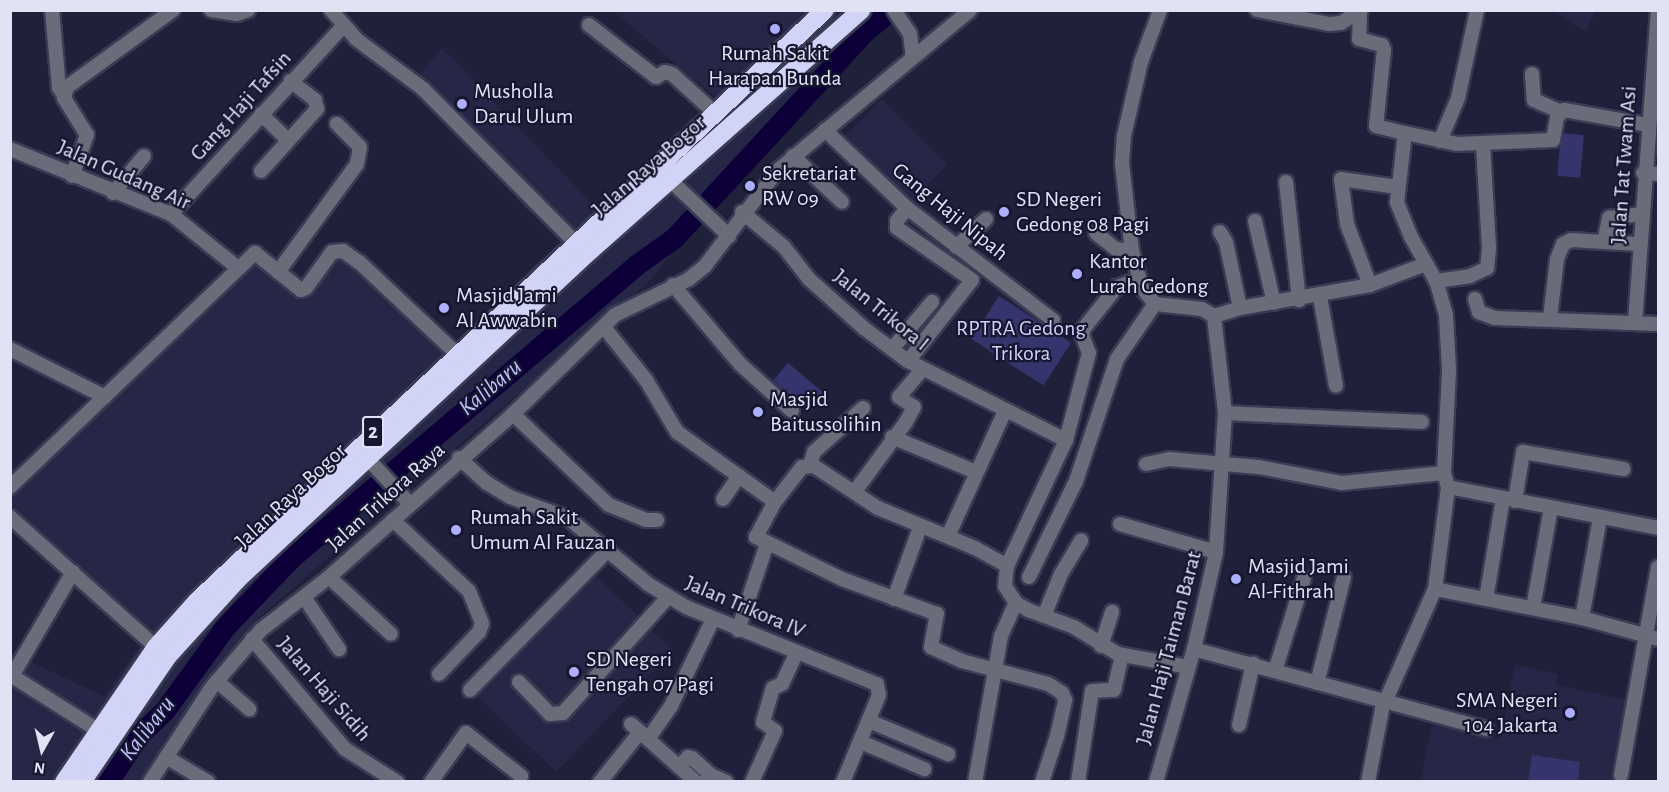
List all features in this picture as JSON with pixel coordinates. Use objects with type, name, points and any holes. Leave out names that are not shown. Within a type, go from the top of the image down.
[{"type":"highway","name":"Jalan Raya Bogor","points":[[82,782],[168,656],[191,618],[357,446],[458,355],[575,242],[825,10]]},
{"type":"highway","name":"Jalan Raya Bogor","points":[[64,782],[156,647],[371,463],[669,179],[861,10]]},
{"type":"street","points":[[52,10],[59,88],[87,137],[72,176]]},
{"type":"street","points":[[211,10],[237,14],[248,10]]},
{"type":"street","points":[[331,10],[343,26],[423,89],[575,242]]},
{"type":"street","points":[[894,10],[907,29],[914,57]]},
{"type":"street","name":"Jalan Trikora Raya","points":[[150,782],[217,681],[252,639],[329,577],[459,458],[513,414],[626,306],[673,285],[705,266],[729,236],[742,212],[793,156],[969,10]]},
{"type":"street","points":[[1155,304],[1139,279],[1132,251],[1122,163],[1124,136],[1141,62],[1160,10]]},
{"type":"street","points":[[1257,10],[1320,24],[1341,23],[1360,12]]},
{"type":"street","points":[[1440,141],[1458,98],[1477,10]]},
{"type":"street","name":"Jalan Tat Twam Asi","points":[[1635,322],[1643,173],[1658,10]]},
{"type":"street","points":[[64,95],[67,87],[168,11]]},
{"type":"street","points":[[1360,12],[1359,39],[1382,45],[1384,50],[1376,126],[1440,141],[1483,145],[1553,140],[1560,112]]},
{"type":"street","points":[[589,25],[656,77],[665,72],[672,74],[715,113]]},
{"type":"street","name":"Gang Haji Tafsin","points":[[171,214],[343,26]]},
{"type":"street","points":[[907,29],[934,40]]},
{"type":"street","points":[[1532,75],[1534,100],[1560,112],[1648,125]]},
{"type":"street","points":[[261,171],[318,105],[291,81]]},
{"type":"street","points":[[261,114],[288,140]]},
{"type":"street","points":[[278,272],[357,164],[360,147],[337,124]]},
{"type":"street","name":"Gang Haji Nipah","points":[[825,130],[907,208],[1053,320]]},
{"type":"street","points":[[1368,782],[1376,727],[1435,589],[1448,487],[1444,473],[1448,334],[1436,280],[1402,219],[1397,187],[1405,133]]},
{"type":"street","points":[[1436,280],[1470,276],[1487,268],[1489,248],[1483,145]]},
{"type":"street","name":"Jalan Gudang Air","points":[[10,148],[113,193],[171,214],[238,268]]},
{"type":"street","points":[[113,193],[144,156]]},
{"type":"street","points":[[793,156],[842,202]]},
{"type":"street","points":[[1643,173],[1659,174]]},
{"type":"street","points":[[669,179],[729,236]]},
{"type":"street","points":[[1370,285],[1347,224],[1341,179],[1397,187]]},
{"type":"street","points":[[1286,182],[1299,300]]},
{"type":"street","points":[[907,208],[897,221],[897,228],[972,280],[908,361]]},
{"type":"street","name":"Jalan Trikora I","points":[[742,212],[784,247],[809,279],[908,361],[1066,440]]},
{"type":"street","points":[[1604,242],[1609,218],[1640,214]]},
{"type":"street","points":[[956,247],[986,219]]},
{"type":"street","points":[[1255,221],[1274,303]]},
{"type":"street","points":[[1220,232],[1226,242],[1240,308]]},
{"type":"street","points":[[1096,233],[1116,249],[1132,251]]},
{"type":"street","points":[[1550,318],[1559,250],[1571,240],[1638,244]]},
{"type":"street","points":[[10,487],[255,253],[299,289],[306,288],[332,252],[343,251],[359,262],[458,355]]},
{"type":"street","points":[[1155,304],[1202,309],[1214,316],[1240,308],[1320,297],[1370,285],[1426,264]]},
{"type":"street","points":[[1139,279],[1117,287],[1099,305],[1082,331],[1089,353],[1066,440],[1007,566],[1003,581],[1016,603],[1074,627],[1101,645],[1122,655],[1188,667]]},
{"type":"street","points":[[673,285],[740,364],[792,411]]},
{"type":"street","points":[[1320,297],[1335,386]]},
{"type":"street","points":[[1475,299],[1477,308],[1484,315],[1659,324]]},
{"type":"street","points":[[892,349],[932,302]]},
{"type":"street","points":[[1029,576],[1076,481],[1117,359],[1155,304]]},
{"type":"street","name":"Jalan Haji Taiman Barat","points":[[1156,782],[1194,649],[1216,552],[1224,466],[1225,413],[1214,316]]},
{"type":"street","points":[[604,327],[646,380],[677,432],[775,502]]},
{"type":"street","points":[[10,349],[105,397]]},
{"type":"street","points":[[856,490],[914,407],[900,400],[900,394],[922,370]]},
{"type":"street","points":[[810,465],[814,452],[863,408]]},
{"type":"street","points":[[948,536],[1005,411]]},
{"type":"street","points":[[1225,413],[1422,422]]},
{"type":"street","points":[[513,414],[609,505],[646,520],[657,520]]},
{"type":"street","points":[[892,437],[976,472]]},
{"type":"street","points":[[1486,599],[1509,500],[1523,452],[1624,469]]},
{"type":"street","name":"Jalan Trikora IV","points":[[459,458],[500,491],[568,518],[668,597],[738,630],[877,684],[879,695],[843,782]]},
{"type":"street","points":[[1146,465],[1169,459],[1224,466],[1259,467],[1342,483],[1444,473]]},
{"type":"street","points":[[371,463],[410,504]]},
{"type":"street","points":[[1007,566],[948,536],[878,508],[856,490],[810,465],[802,467],[775,502],[756,535],[767,544],[894,599],[937,614],[930,647],[994,670],[1048,684],[1065,695],[1042,782]]},
{"type":"street","points":[[723,499],[740,476]]},
{"type":"street","points":[[1448,487],[1659,528]]},
{"type":"street","points":[[1533,608],[1551,508]]},
{"type":"street","points":[[10,517],[156,647]]},
{"type":"street","points":[[1582,618],[1600,518]]},
{"type":"street","points":[[393,520],[469,591],[482,624],[479,632],[439,674]]},
{"type":"street","points":[[1120,524],[1216,552]]},
{"type":"street","points":[[894,599],[921,527]]},
{"type":"street","points":[[1044,616],[1060,574],[1081,541]]},
{"type":"street","points":[[738,630],[767,544]]},
{"type":"street","points":[[470,690],[608,550]]},
{"type":"street","points":[[1621,775],[1644,634],[1659,567]]},
{"type":"street","points":[[73,572],[16,655],[12,678],[99,731]]},
{"type":"street","points":[[329,577],[390,634]]},
{"type":"street","points":[[1317,683],[1344,577]]},
{"type":"street","points":[[1275,671],[1304,579]]},
{"type":"street","points":[[1435,589],[1582,618],[1659,639]]},
{"type":"street","points":[[304,597],[339,649]]},
{"type":"street","points":[[519,682],[550,714],[563,713],[668,597]]},
{"type":"street","points":[[975,782],[994,670],[1004,628],[1016,603]]},
{"type":"street","points":[[1101,645],[1112,612]]},
{"type":"street","points":[[600,782],[640,732],[671,706],[713,619]]},
{"type":"street","name":"Jalan Haji Sidih","points":[[252,639],[345,749],[397,782]]},
{"type":"street","points":[[1194,649],[1387,704],[1486,729]]},
{"type":"street","points":[[752,782],[775,731],[763,722],[773,688],[782,684],[797,652]]},
{"type":"street","points":[[1078,782],[1092,691],[1114,690],[1122,655]]},
{"type":"street","points":[[1239,724],[1253,664]]},
{"type":"street","points":[[217,681],[249,709]]},
{"type":"street","points":[[869,721],[948,753]]},
{"type":"street","points":[[431,782],[469,727],[521,776]]},
{"type":"street","points":[[640,732],[696,782]]},
{"type":"street","points":[[861,742],[924,769]]},
{"type":"street","points":[[166,757],[208,782]]},
{"type":"street","points":[[679,767],[688,757],[692,758],[714,779]]},
{"type":"shaded area","points":[[1595,10],[1586,31],[1553,11]]},
{"type":"shaded area","points":[[613,11],[877,11],[749,158],[650,280],[257,619],[142,781],[11,781],[11,653],[104,696],[145,639],[11,520],[11,481],[250,251],[301,301],[337,251],[448,349],[562,239],[527,210],[414,81],[442,48],[596,208],[721,102]]},
{"type":"shaded area","points":[[882,99],[948,165],[905,207],[840,141]]},
{"type":"shaded area","name":"SD Negeri Tengah 07 Pagi","points":[[592,572],[673,650],[556,772],[475,694]]},
{"type":"shaded area","name":"SMA Negeri 104 Jakarta","points":[[1515,665],[1558,674],[1556,685],[1637,702],[1621,781],[1420,782],[1432,725],[1500,739]]},
{"type":"green space","points":[[1561,133],[1584,135],[1580,178],[1557,176]]},
{"type":"green space","name":"RPTRA Gedong Trikora","points":[[999,296],[1071,343],[1043,386],[971,339]]},
{"type":"green space","points":[[788,363],[824,393],[809,411],[773,381]]},
{"type":"green space","points":[[1532,755],[1580,762],[1578,781],[1528,781]]},
{"type":"waterway","name":"Kalibaru","points":[[108,782],[138,736],[165,710],[225,627],[292,557],[636,265],[674,238],[866,30],[892,10]]},
{"type":"place","name":"Rumah Sakit Harapan Bunda","points":[[775,29]]},
{"type":"place","name":"Musholla Darul Ulum","points":[[462,104]]},
{"type":"place","name":"Sekretariat RW 09","points":[[750,186]]},
{"type":"place","name":"SD Negeri Gedong 08 Pagi","points":[[1004,212]]},
{"type":"place","name":"Kantor Lurah Gedong","points":[[1077,274]]},
{"type":"place","name":"Masjid Jami Al Awwabin","points":[[444,308]]},
{"type":"place","name":"Masjid Baitussolihin","points":[[758,412]]},
{"type":"place","name":"Rumah Sakit Umum Al Fauzan","points":[[456,530]]},
{"type":"place","name":"Masjid Jami Al-Fithrah","points":[[1236,579]]},
{"type":"place","name":"SD Negeri Tengah 07 Pagi","points":[[574,672]]},
{"type":"place","name":"SMA Negeri 104 Jakarta","points":[[1570,713]]}]
